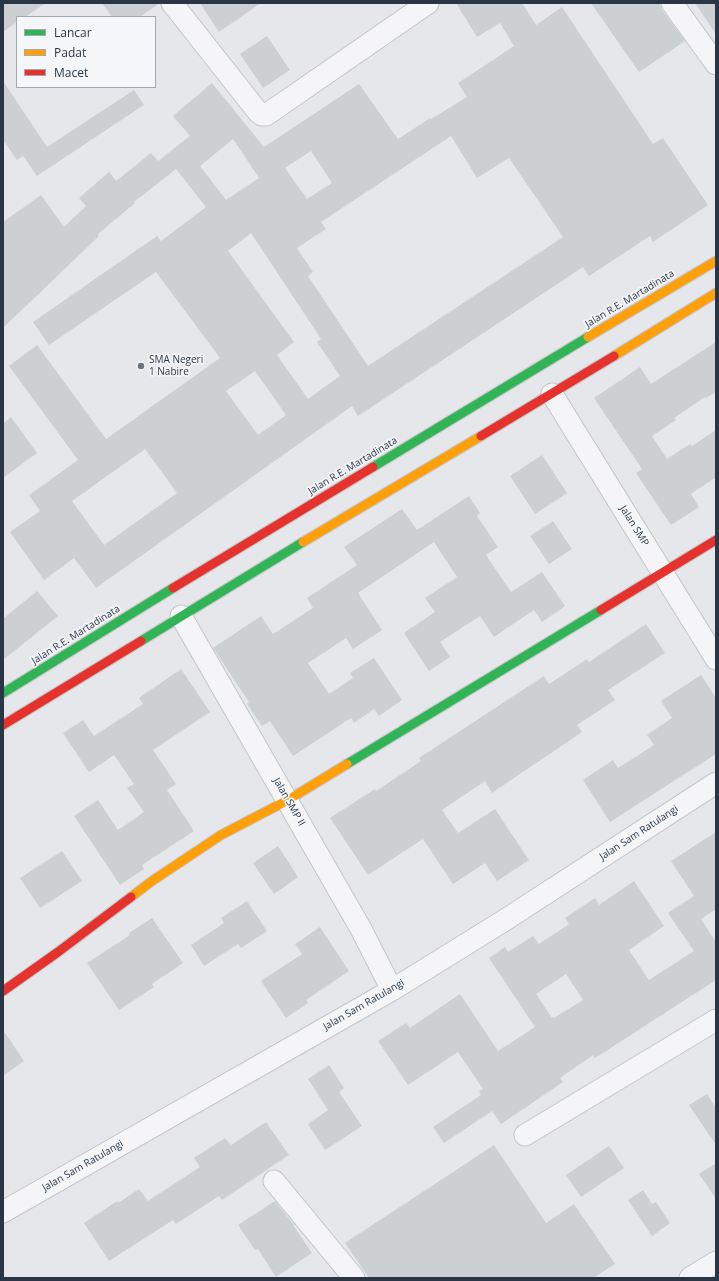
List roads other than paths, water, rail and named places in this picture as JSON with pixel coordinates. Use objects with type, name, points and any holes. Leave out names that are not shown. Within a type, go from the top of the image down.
[{"type":"main road","name":"Jalan R.E. Martadinata","points":[[3,694],[34,678],[540,365],[716,261]]},
{"type":"main road","points":[[3,725],[45,695],[181,616],[368,502],[552,394],[716,293]]},
{"type":"main road","points":[[3,990],[58,952],[152,881],[221,836],[288,800],[716,540]]},
{"type":"street","points":[[172,3],[258,112],[266,115],[428,3]]},
{"type":"street","points":[[672,3],[716,64]]},
{"type":"street","name":"Jalan SMP","points":[[552,394],[716,659]]},
{"type":"street","name":"Jalan SMP II","points":[[181,616],[361,929],[392,990]]},
{"type":"street","name":"Jalan Sam Ratulangi","points":[[3,1212],[392,990],[505,920],[716,782]]},
{"type":"street","points":[[525,1135],[716,1020]]},
{"type":"street","points":[[274,1181],[354,1278]]},
{"type":"street","points":[[690,1278],[716,1262]]},
{"type":"place","name":"SMA Negeri 1 Nabire","points":[[141,366]]}]
